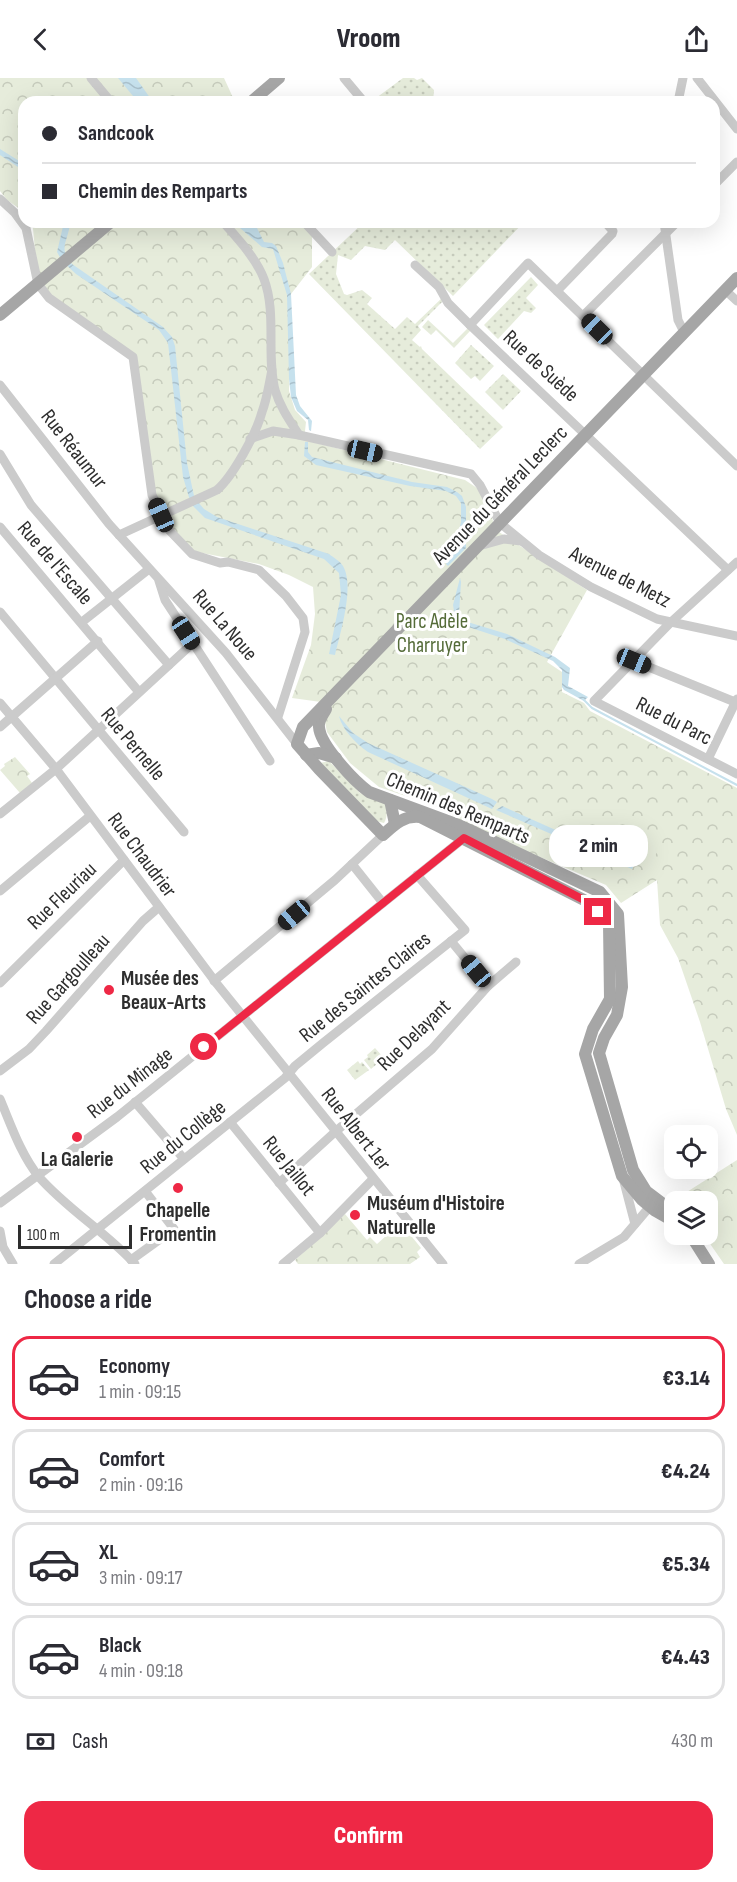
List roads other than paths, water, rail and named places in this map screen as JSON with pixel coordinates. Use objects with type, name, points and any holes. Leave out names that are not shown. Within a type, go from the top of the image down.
[{"type":"main road","points":[[258,96],[279,78]]},
{"type":"main road","points":[[0,315],[104,228]]},
{"type":"main road","name":"Avenue du Général Leclerc","points":[[297,744],[303,728],[737,278]]},
{"type":"main road","name":"Chemin des Remparts","points":[[335,696],[321,718],[319,730],[336,758],[369,792],[461,826],[600,892],[618,914],[622,987],[617,1015],[604,1038],[599,1053],[633,1170],[653,1203],[664,1212]]},
{"type":"main road","name":"Chemin des Remparts","points":[[297,744],[383,835],[407,817],[420,817],[588,902],[609,923],[610,999],[593,1029],[585,1054],[622,1176],[642,1200],[664,1208]]},
{"type":"main road","points":[[306,755],[319,753],[336,758]]},
{"type":"main road","points":[[390,800],[395,824]]},
{"type":"main road","points":[[697,1245],[709,1264]]},
{"type":"street","points":[[91,78],[106,96]]},
{"type":"street","points":[[344,78],[359,96]]},
{"type":"street","points":[[679,96],[683,78]]},
{"type":"street","points":[[697,78],[711,96]]},
{"type":"street","points":[[720,107],[737,129]]},
{"type":"street","points":[[720,179],[737,162]]},
{"type":"street","points":[[0,199],[18,217]]},
{"type":"street","points":[[26,228],[38,284],[49,298],[133,357],[152,495],[169,530],[192,554],[220,563],[228,562],[259,570],[286,596],[303,618],[305,632],[278,717]]},
{"type":"street","points":[[228,228],[259,268],[264,281],[268,296],[275,391],[299,435]]},
{"type":"street","points":[[310,228],[332,252]]},
{"type":"street","points":[[557,291],[612,234],[610,228]]},
{"type":"street","points":[[665,228],[678,320],[684,332]]},
{"type":"street","points":[[583,316],[671,228]]},
{"type":"street","points":[[470,325],[528,263],[737,466]]},
{"type":"street","name":"Rue de Suède","points":[[416,265],[439,287],[448,303],[470,325],[728,570]]},
{"type":"street","points":[[725,290],[737,302]]},
{"type":"street","points":[[119,535],[217,490],[225,483],[237,466],[262,414],[272,370]]},
{"type":"street","name":"Rue Réaumur","points":[[0,385],[119,535]]},
{"type":"street","points":[[250,439],[273,431],[299,435],[471,474],[480,485],[500,523]]},
{"type":"street","points":[[0,454],[31,505],[169,665]]},
{"type":"street","name":"Avenue de Metz","points":[[500,523],[521,541],[591,587],[657,619],[737,636]]},
{"type":"street","name":"Rue de l'Escale","points":[[0,527],[139,692]]},
{"type":"street","name":"Rue La Noue","points":[[119,535],[190,612],[278,717],[297,744]]},
{"type":"street","points":[[478,547],[504,539],[521,541]]},
{"type":"street","points":[[708,759],[736,700],[634,661],[670,623],[737,562]]},
{"type":"street","points":[[82,622],[149,569]]},
{"type":"street","points":[[159,581],[165,600],[270,761]]},
{"type":"street","name":"Rue Pernelle","points":[[0,612],[57,677],[97,729],[184,832]]},
{"type":"street","points":[[0,727],[98,641]]},
{"type":"street","points":[[0,814],[56,769],[193,643]]},
{"type":"street","name":"Rue du Parc","points":[[634,661],[594,701],[737,774]]},
{"type":"street","name":"Rue Chaudrier","points":[[0,703],[56,769],[242,1016]]},
{"type":"street","points":[[0,891],[90,816]]},
{"type":"street","points":[[214,981],[305,906],[383,835]]},
{"type":"street","name":"Rue du Minage","points":[[0,1203],[135,1102],[464,838]]},
{"type":"street","name":"Rue Fleuriau","points":[[0,983],[124,860]]},
{"type":"street","points":[[352,864],[383,903]]},
{"type":"street","name":"Rue des Saintes Claires","points":[[289,1073],[323,1043],[465,930],[417,875]]},
{"type":"street","name":"Rue Gargoulleau","points":[[0,1071],[46,1031],[143,921],[159,907]]},
{"type":"street","points":[[451,941],[488,986]]},
{"type":"street","name":"Rue Delayant","points":[[279,1184],[335,1132],[432,1049],[488,986],[516,962]]},
{"type":"street","name":"Rue Albert 1er","points":[[242,1016],[441,1263]]},
{"type":"street","name":"Rue du Collège","points":[[54,1264],[289,1073]]},
{"type":"street","points":[[0,1099],[22,1149],[39,1176],[133,1262],[174,1229],[145,1191]]},
{"type":"street","points":[[135,1102],[184,1159]]},
{"type":"street","name":"Rue Jaillot","points":[[230,1122],[320,1233]]},
{"type":"street","name":"Chemin des Remparts","points":[[622,1176],[635,1224]]},
{"type":"street","points":[[283,1264],[320,1233],[373,1179]]},
{"type":"street","points":[[579,1264],[624,1237],[653,1203]]},
{"type":"street","points":[[0,1231],[3,1247],[14,1264]]},
{"type":"water","points":[[118,78],[136,78],[149,96],[133,96]]},
{"type":"water","points":[[0,149],[18,160],[18,167],[0,155]]},
{"type":"water","points":[[63,228],[69,228],[65,253],[72,264],[163,327],[172,337],[175,346],[187,463],[194,496],[204,509],[217,517],[329,554],[343,566],[348,585],[347,597],[335,655],[329,654],[341,595],[339,573],[324,559],[205,518],[191,504],[183,477],[168,343],[159,330],[76,274],[62,261],[57,252]]},
{"type":"water","points":[[240,228],[257,228],[264,242],[276,246],[283,263],[291,294],[296,395],[300,406],[312,421],[311,431],[308,420],[297,411],[291,397],[287,295],[273,249],[262,247]]},
{"type":"water","points":[[305,442],[308,442],[308,452],[312,457],[412,482],[447,487],[457,492],[462,496],[466,507],[466,548],[448,566],[446,564],[456,542],[461,522],[461,503],[456,496],[446,491],[410,486],[316,465],[304,456]]},
{"type":"water","points":[[460,578],[459,614],[461,620],[507,634],[555,657],[570,668],[568,686],[588,697],[584,701],[564,690],[562,670],[553,661],[505,639],[456,623],[453,605]]},
{"type":"water","points":[[339,716],[353,733],[368,743],[497,802],[492,809],[368,752],[350,736]]},
{"type":"water","points":[[502,806],[634,865],[632,869],[496,810]]},
{"type":"waterway","points":[[583,699],[592,708],[737,785]]},
{"type":"place","name":"Musée des Beaux-Arts","points":[[109,990]]},
{"type":"place","name":"La Galerie","points":[[77,1137]]},
{"type":"place","name":"Chapelle Fromentin","points":[[178,1188]]},
{"type":"place","name":"Muséum d'Histoire Naturelle","points":[[355,1215]]},
{"type":"park label","name":"Parc Adèle Charruyer","points":[[432,633]]}]
